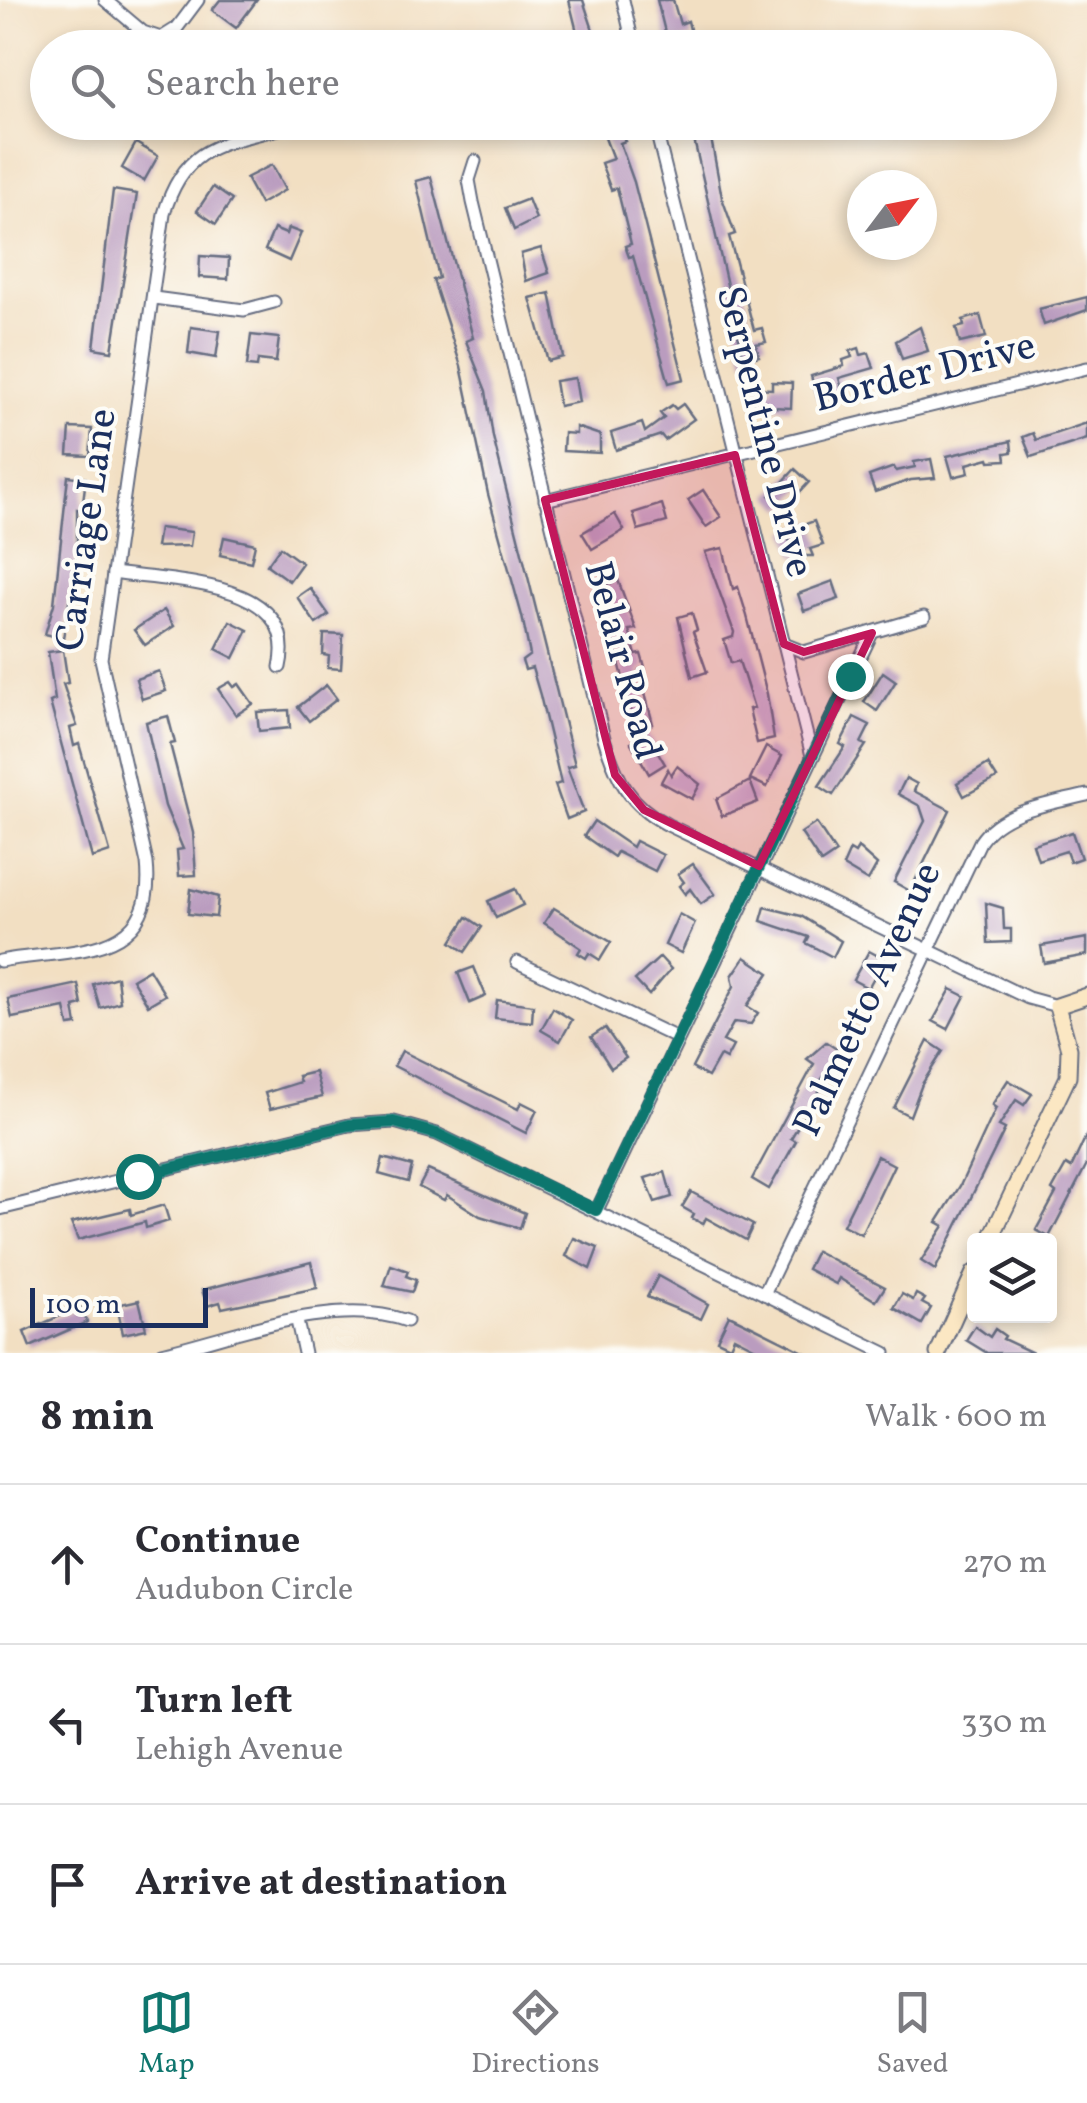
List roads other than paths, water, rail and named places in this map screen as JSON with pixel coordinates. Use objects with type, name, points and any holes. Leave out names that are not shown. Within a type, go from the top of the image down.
[{"type":"street","points":[[105,0],[141,30]]},
{"type":"street","points":[[174,30],[198,0]]},
{"type":"street","points":[[622,0],[630,30]]},
{"type":"street","name":"Carriage Lane","points":[[0,961],[99,948],[128,928],[146,896],[147,863],[101,672],[112,573],[164,214],[181,173],[210,147],[237,140]]},
{"type":"street","name":"Serpentine Drive","points":[[658,140],[812,756]]},
{"type":"street","name":"Belair Road","points":[[475,161],[469,180],[473,202],[615,775],[633,801],[655,818],[1028,998],[1057,1006]]},
{"type":"street","points":[[154,298],[244,310],[274,302]]},
{"type":"street","name":"Border Drive","points":[[545,500],[1087,368]]},
{"type":"street","points":[[112,573],[226,590],[249,599],[271,615],[282,632],[280,667]]},
{"type":"street","points":[[784,644],[804,652],[924,617]]},
{"type":"street","points":[[596,1210],[872,633]]},
{"type":"street","name":"Palmetto Avenue","points":[[764,1294],[980,842],[993,826],[1011,815],[1087,795]]},
{"type":"street","points":[[517,962],[677,1038]]},
{"type":"street","points":[[993,1233],[1068,1078],[1068,1049],[1057,1006],[1087,996]]},
{"type":"street","points":[[0,1209],[379,1122],[437,1134],[885,1353]]},
{"type":"street","points":[[938,1353],[967,1289]]},
{"type":"street","points":[[162,1353],[297,1321],[367,1311],[407,1321]]},
{"type":"street","points":[[297,1321],[304,1353]]}]
